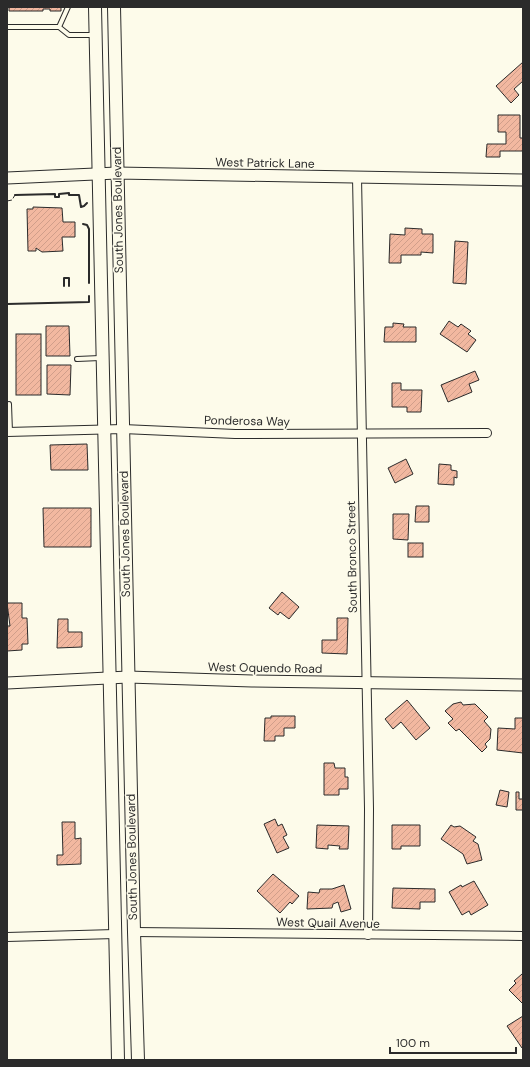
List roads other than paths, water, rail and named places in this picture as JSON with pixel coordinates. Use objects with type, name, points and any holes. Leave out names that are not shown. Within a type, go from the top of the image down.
[{"type":"main road","name":"South Jones Boulevard","points":[[95,7],[118,1060]]},
{"type":"main road","name":"South Jones Boulevard","points":[[114,7],[128,677],[138,1060]]},
{"type":"street","name":"West Patrick Lane","points":[[7,178],[117,173],[523,180]]},
{"type":"street","name":"South Bronco Street","points":[[357,177],[369,809],[368,935]]},
{"type":"street","name":"Ponderosa Way","points":[[8,432],[123,429],[235,434],[487,434]]},
{"type":"street","name":"West Oquendo Road","points":[[7,683],[128,677],[367,684],[523,685]]},
{"type":"street","name":"West Quail Avenue","points":[[134,932],[523,936]]},
{"type":"street","points":[[7,937],[115,934]]},
{"type":"lane","points":[[59,27],[68,7]]},
{"type":"lane","points":[[7,27],[59,27],[69,35],[96,34]]},
{"type":"lane","points":[[77,359],[103,358]]},
{"type":"lane","points":[[8,432],[9,404]]}]
